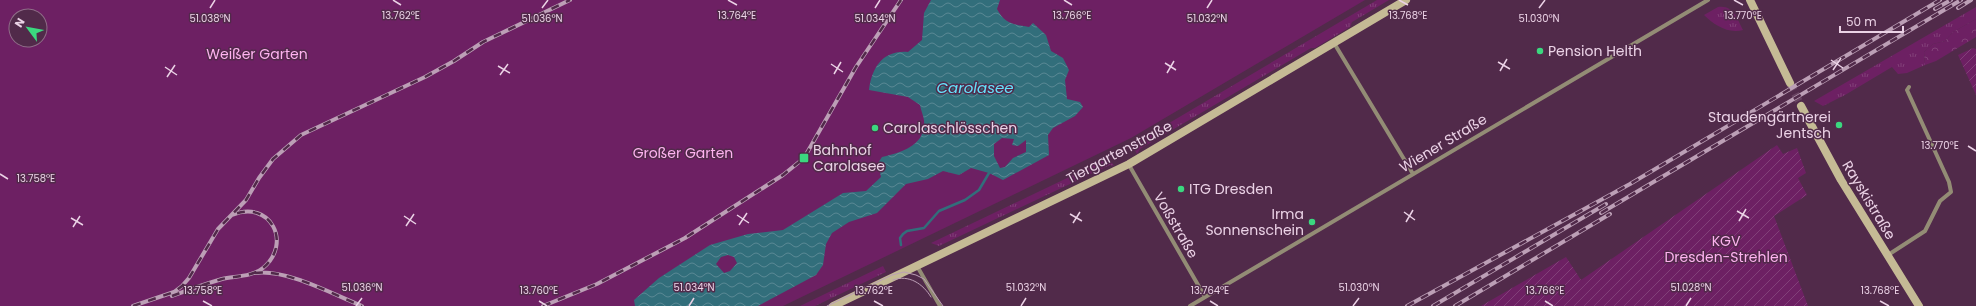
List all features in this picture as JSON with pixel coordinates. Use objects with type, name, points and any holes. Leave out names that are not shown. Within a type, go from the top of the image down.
[{"type":"main road","name":"Tiergartenstraße","points":[[833,306],[1129,164],[1406,0]]},
{"type":"main road","points":[[1750,0],[1790,84]]},
{"type":"main road","name":"Rayskistraße","points":[[1801,106],[1841,180],[1919,306]]},
{"type":"street","name":"Wiener Straße","points":[[1190,306],[1708,0]]},
{"type":"street","points":[[1334,43],[1413,174]]},
{"type":"street","points":[[1887,255],[1925,231],[1940,202],[1951,192],[1949,182],[1907,90],[1909,86]]},
{"type":"street","name":"Voßstraße","points":[[1129,164],[1205,297]]},
{"type":"street","points":[[917,266],[940,306]]},
{"type":"green space","name":"Großer Garten","points":[[0,0],[1365,0],[1131,138],[783,306],[0,306]]},
{"type":"green space","points":[[1377,0],[1389,0],[1352,22],[1350,27],[1315,48],[1311,48],[1140,149],[1137,154],[1132,145]]},
{"type":"green space","points":[[1718,7],[1728,8],[1731,10],[1737,17],[1743,30],[1727,30],[1712,22],[1704,15]]},
{"type":"green space","points":[[1976,7],[1976,19],[1953,32],[1945,41],[1933,44],[1924,52],[1925,65],[1907,73],[1898,74],[1892,67],[1845,95],[1823,106],[1814,101]]},
{"type":"green space","points":[[1976,19],[1976,37],[1936,61],[1925,65],[1924,52],[1933,44],[1945,41],[1953,32]]},
{"type":"green space","points":[[1973,48],[1976,49],[1976,95],[1958,55]]},
{"type":"green space","name":"KGV Dresden-Strehlen","points":[[1777,145],[1783,154],[1797,148],[1806,173],[1798,178],[1807,195],[1774,216],[1808,306],[1481,306],[1566,257],[1581,280]]},
{"type":"green space","points":[[1109,158],[1114,166],[1110,165],[939,246],[931,243]]},
{"type":"green space","points":[[883,266],[886,272],[815,306],[800,306]]},
{"type":"water","name":"Carolasee","points":[[931,0],[1000,0],[997,9],[1003,18],[1014,24],[1029,27],[1033,23],[1046,35],[1051,51],[1063,58],[1069,70],[1065,80],[1067,99],[1080,102],[1083,107],[1075,116],[1053,128],[1048,135],[1049,155],[1003,180],[989,173],[971,168],[959,175],[943,171],[928,179],[906,184],[877,213],[849,222],[832,233],[826,244],[823,265],[816,275],[758,306],[635,306],[634,300],[659,278],[710,245],[748,234],[783,230],[843,193],[866,191],[881,177],[878,163],[882,157],[903,151],[920,138],[923,132],[924,122],[920,105],[908,97],[869,90],[876,67],[885,57],[899,52],[908,52],[922,40],[924,13]],"holes":[[[1002,138],[1014,139],[1012,145],[1018,146],[1026,140],[1026,152],[1013,158],[1005,167],[1000,168],[994,156],[994,144]],[[728,255],[734,257],[737,263],[730,271],[724,273],[716,264],[721,257]]]},
{"type":"waterway","points":[[901,245],[900,238],[903,234],[907,231],[924,228],[939,211],[965,200],[979,190],[989,173]]},
{"type":"tunnel","points":[[1790,83],[1801,106]]},
{"type":"tram line","points":[[827,306],[892,275],[904,272],[924,279],[943,306]]},
{"type":"tram line","points":[[893,280],[905,278],[915,281],[920,284],[931,297]]},
{"type":"railway","points":[[133,306],[174,292],[182,286],[189,278],[218,229],[246,200],[259,178],[273,159],[301,135],[425,77],[454,61],[483,42],[570,0]]},
{"type":"railway","points":[[543,306],[597,284],[685,238],[783,175],[804,158],[856,67],[901,0]]},
{"type":"railway","points":[[1407,306],[1630,184],[1940,0]]},
{"type":"railway","points":[[1935,9],[1951,0]]},
{"type":"railway","points":[[1601,213],[1961,0]]},
{"type":"railway","points":[[1958,8],[1971,0]]},
{"type":"railway","points":[[1433,306],[1606,204]]},
{"type":"railway","points":[[172,296],[222,279],[254,273],[263,268],[272,258],[276,247],[276,236],[273,226],[266,218],[257,213],[245,212],[232,215]]},
{"type":"railway","points":[[1455,306],[1610,214]]},
{"type":"railway","points":[[255,273],[268,273],[295,279],[362,306]]},
{"type":"place","name":"Pension Helth","points":[[1540,51]]},
{"type":"place","name":"Staudengärtnerei Jentsch","points":[[1839,125]]},
{"type":"place","name":"Carolaschlösschen","points":[[875,128]]},
{"type":"place","name":"Bahnhof Carolasee","points":[[804,158]]},
{"type":"place","name":"ITG Dresden","points":[[1181,189]]},
{"type":"place","name":"Irma Sonnenschein","points":[[1312,222]]},
{"type":"park label","name":"Weißer Garten","points":[[257,54]]}]
